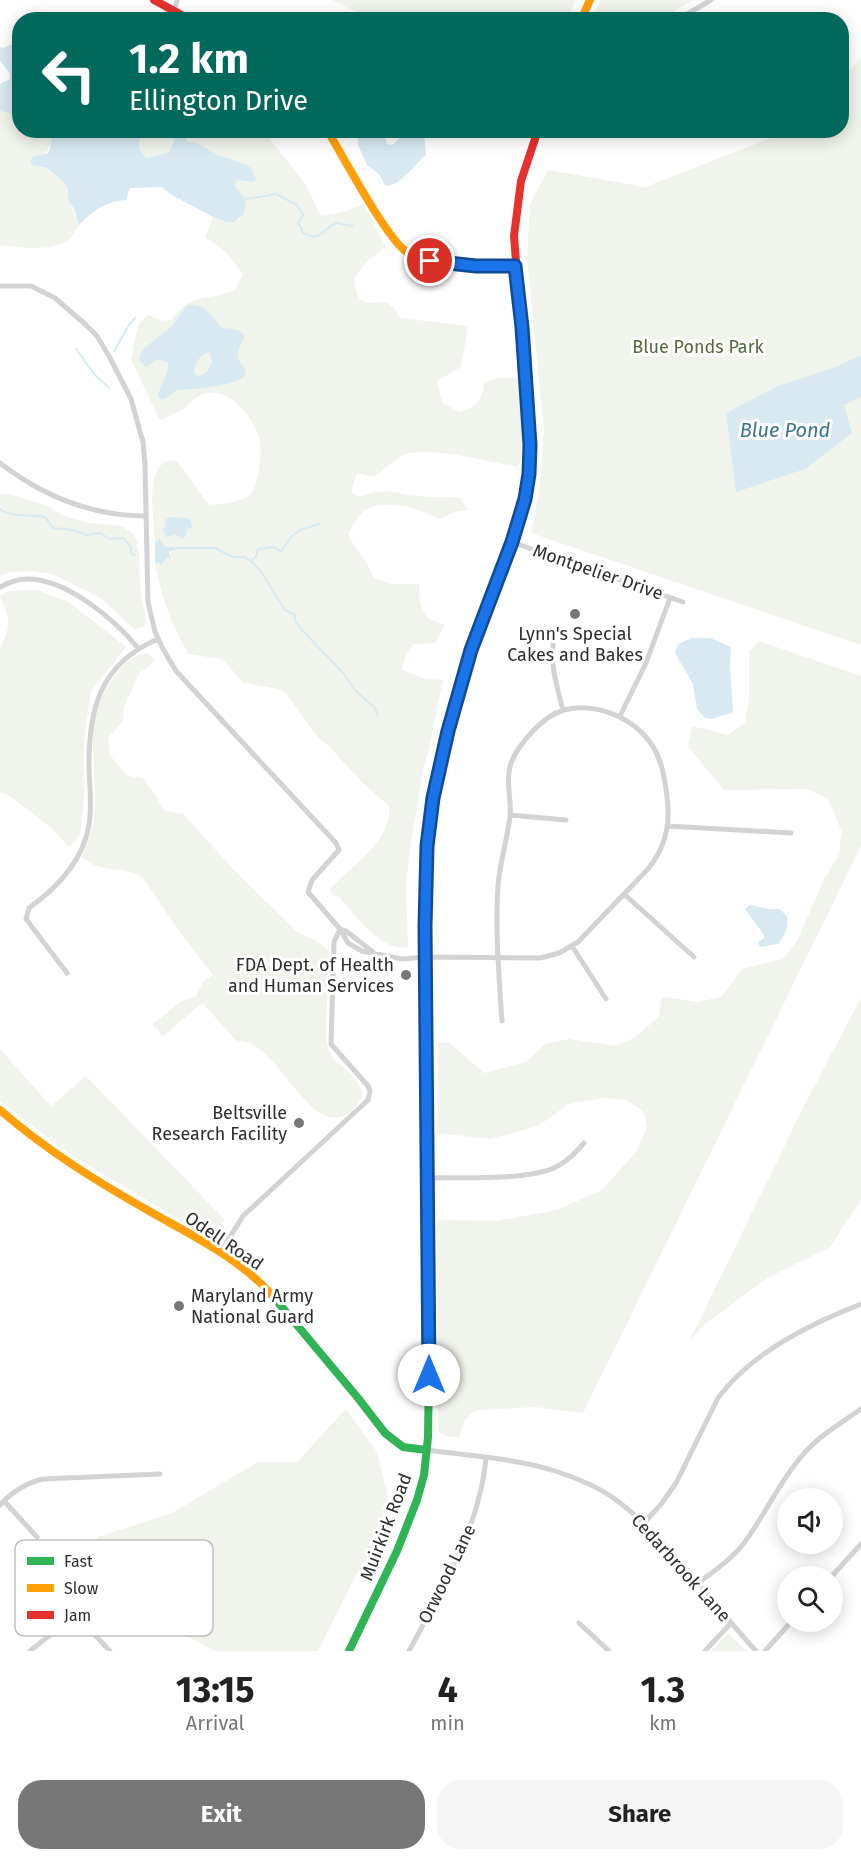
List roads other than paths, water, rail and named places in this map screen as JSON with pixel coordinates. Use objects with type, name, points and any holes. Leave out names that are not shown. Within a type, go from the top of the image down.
[{"type":"main road","points":[[154,0],[167,3],[178,12]]},
{"type":"main road","points":[[332,138],[388,232],[406,252],[430,261],[453,265],[515,266]]},
{"type":"main road","name":"Muirkirk Road","points":[[349,1651],[403,1536],[420,1489],[426,1450],[430,1314],[425,957],[427,846],[440,766],[471,650],[512,542],[525,499],[530,445],[514,237],[518,195],[536,138]]},
{"type":"main road","name":"Odell Road","points":[[0,1110],[20,1129],[84,1174],[220,1252],[246,1270],[267,1290],[394,1442],[404,1447],[426,1450]]},
{"type":"street","points":[[175,10],[177,0]]},
{"type":"street","points":[[691,12],[711,0]]},
{"type":"street","points":[[0,286],[31,286],[55,298],[97,336],[110,358],[131,399],[143,442],[147,602],[158,639],[176,671],[336,843],[339,850],[337,854],[312,880],[308,892],[340,929],[348,943],[362,951],[402,959],[425,957],[498,959],[549,956],[572,946],[588,933],[657,857],[666,839],[667,794],[662,768],[656,753],[643,734],[620,716],[590,710],[563,710],[533,731],[518,750],[510,769],[510,815],[498,886],[498,959],[502,1021]]},
{"type":"street","points":[[0,463],[38,489],[60,500],[90,510],[146,516]]},
{"type":"street","name":"Montpelier Drive","points":[[512,542],[683,602]]},
{"type":"street","points":[[0,587],[9,582],[27,578],[57,586],[104,614],[138,648]]},
{"type":"street","points":[[620,716],[646,663],[670,598]]},
{"type":"street","points":[[555,631],[551,650],[552,668],[563,710]]},
{"type":"street","points":[[67,973],[26,919],[28,908],[67,873],[83,847],[89,824],[89,763],[94,706],[115,669],[138,648],[158,639]]},
{"type":"street","points":[[510,815],[566,820]]},
{"type":"street","points":[[668,826],[791,833]]},
{"type":"street","points":[[624,894],[694,957]]},
{"type":"street","points":[[220,1252],[243,1216],[368,1100],[370,1091],[368,1086],[331,1044],[334,942],[340,929]]},
{"type":"street","points":[[572,946],[606,999]]},
{"type":"street","points":[[428,1178],[523,1176],[542,1173],[569,1159],[584,1143]]},
{"type":"street","points":[[644,1523],[676,1483],[718,1398],[726,1387],[765,1355],[806,1328],[861,1304]]},
{"type":"street","points":[[698,1583],[733,1555],[744,1543],[787,1475],[818,1438],[861,1409]]},
{"type":"street","name":"Cedarbrook Lane","points":[[426,1450],[540,1467],[569,1476],[612,1497],[644,1523],[756,1651]]},
{"type":"street","name":"Orwood Lane","points":[[410,1651],[469,1533],[477,1508],[486,1459]]},
{"type":"street","points":[[37,1537],[2,1503],[25,1485],[43,1479],[67,1477],[160,1474]]},
{"type":"street","points":[[841,1566],[861,1545]]},
{"type":"street","points":[[579,1623],[609,1651]]},
{"type":"street","points":[[705,1651],[731,1623]]},
{"type":"street","points":[[765,1651],[782,1632]]},
{"type":"street","points":[[30,1651],[48,1636]]},
{"type":"street","points":[[96,1636],[110,1651]]},
{"type":"water","points":[[12,45],[12,114],[0,111],[0,84],[10,79],[10,73],[0,61],[0,47]]},
{"type":"water","points":[[51,138],[140,138],[139,145],[147,158],[169,152],[173,138],[187,138],[192,143],[195,142],[216,154],[251,168],[256,180],[252,182],[238,180],[235,184],[246,199],[244,214],[234,222],[213,217],[170,194],[162,187],[130,188],[127,200],[101,207],[79,225],[74,209],[68,200],[68,189],[62,180],[47,168],[32,165],[30,162],[33,156],[47,154]]},
{"type":"water","points":[[358,138],[386,138],[387,144],[392,145],[399,138],[425,138],[426,155],[402,179],[385,186],[380,175],[367,165],[358,145]]},
{"type":"water","points":[[189,305],[201,307],[222,328],[235,329],[243,333],[245,336],[238,355],[245,375],[235,382],[177,390],[165,399],[161,399],[158,396],[168,363],[158,359],[146,367],[139,360],[142,350],[171,327]],"holes":[[[210,352],[212,361],[205,373],[200,376],[194,373],[200,357]]]},
{"type":"water","name":"Blue Pond","points":[[861,355],[861,397],[844,405],[852,433],[805,469],[736,492],[726,413],[778,386],[836,367]]},
{"type":"water","points":[[170,517],[188,518],[191,521],[192,528],[187,529],[183,539],[175,534],[166,536],[162,528],[166,527],[165,520]]},
{"type":"water","points":[[159,539],[166,547],[174,547],[176,550],[170,551],[171,559],[167,558],[161,565],[155,562],[155,542]]},
{"type":"water","points":[[692,638],[710,638],[731,647],[732,713],[711,719],[705,718],[697,709],[693,684],[675,653],[678,644]]},
{"type":"water","points":[[750,905],[779,909],[787,916],[786,931],[778,944],[760,947],[758,942],[764,938],[764,935],[745,909]]},
{"type":"waterway","points":[[246,199],[276,194],[297,205],[303,215],[298,224],[302,232],[308,235],[320,235],[336,223],[353,226]]},
{"type":"waterway","points":[[114,351],[135,318]]},
{"type":"waterway","points":[[76,349],[95,375],[109,388]]},
{"type":"waterway","points":[[0,509],[15,515],[45,517],[53,528],[74,530],[86,535],[100,533],[110,539],[123,538],[131,547],[131,554],[135,555]]},
{"type":"waterway","points":[[176,548],[215,548],[233,557],[244,557],[251,561],[256,557],[258,549],[273,547],[281,551],[291,537],[300,530],[319,524]]},
{"type":"waterway","points":[[251,561],[260,570],[285,610],[295,615],[295,621],[301,629],[343,673],[357,692],[374,707],[378,715]]},
{"type":"place","name":"Lynn's Special Cakes and Bakes","points":[[575,614]]},
{"type":"place","name":"FDA Dept. of Health and Human Services","points":[[406,975]]},
{"type":"place","name":"Beltsville Research Facility","points":[[299,1123]]},
{"type":"place","name":"Maryland Army National Guard","points":[[179,1306]]},
{"type":"park label","name":"Blue Ponds Park","points":[[698,347]]}]
